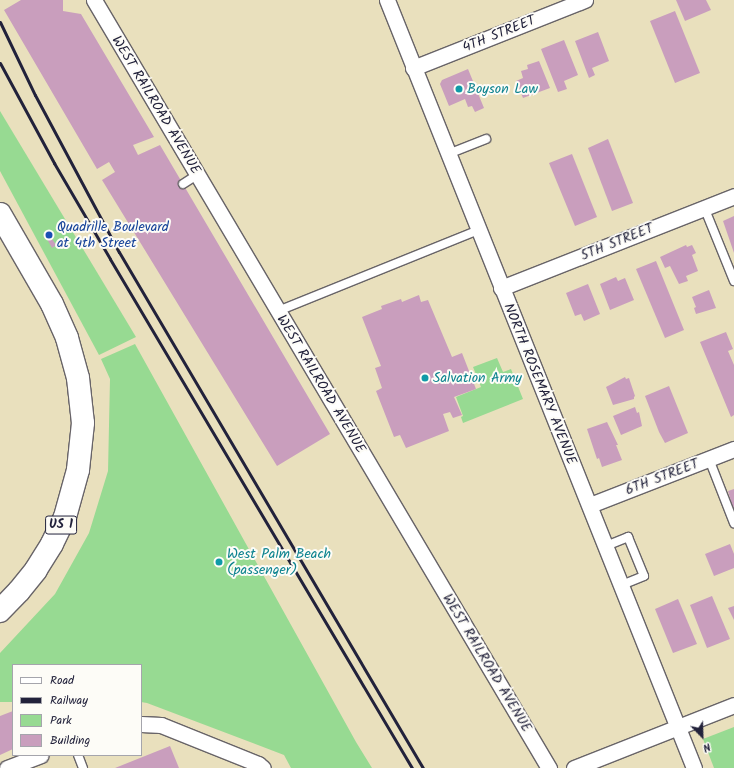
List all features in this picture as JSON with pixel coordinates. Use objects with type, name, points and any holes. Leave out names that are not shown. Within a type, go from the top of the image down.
[{"type":"main road","name":"US 1","points":[[0,611],[36,570],[52,544],[65,517],[78,470],[82,423],[78,378],[67,338],[52,304],[3,225]]},
{"type":"street","name":"WEST RAILROAD AVENUE","points":[[94,0],[549,768]]},
{"type":"street","name":"NORTH ROSEMARY AVENUE","points":[[386,0],[501,288],[590,505],[694,768]]},
{"type":"street","name":"4TH STREET","points":[[413,68],[585,0]]},
{"type":"street","name":"5TH STREET","points":[[501,288],[734,196]]},
{"type":"street","name":"6TH STREET","points":[[590,505],[734,449]]},
{"type":"street","points":[[574,768],[734,704]]},
{"type":"street","points":[[142,724],[161,725],[258,764],[263,768]]},
{"type":"street","points":[[7,768],[38,756]]},
{"type":"lane","points":[[448,154],[486,139]]},
{"type":"lane","points":[[183,184],[197,175]]},
{"type":"lane","points":[[704,207],[734,281]]},
{"type":"lane","points":[[278,311],[478,230]]},
{"type":"lane","points":[[709,459],[734,523]]},
{"type":"lane","points":[[606,546],[628,537],[644,576],[622,585]]},
{"type":"lane","points":[[78,756],[83,768]]},
{"type":"green space","points":[[0,111],[136,337],[99,355],[0,171]]},
{"type":"green space","points":[[135,344],[356,742],[372,768],[291,768],[284,755],[142,702],[142,664],[12,664],[12,702],[0,702],[0,653],[55,594],[89,533],[108,471],[110,379],[101,359]]},
{"type":"green space","points":[[497,358],[503,372],[511,369],[523,399],[463,423],[461,417],[463,416],[456,397],[481,387],[473,367]]},
{"type":"green space","points":[[734,727],[734,768],[714,768],[703,739]]},
{"type":"building","points":[[21,0],[63,0],[63,11],[81,14],[154,137],[133,145],[138,155],[160,145],[330,434],[277,466],[102,180],[115,172],[109,162],[97,169],[4,10]]},
{"type":"building","points":[[676,0],[706,0],[711,10],[685,21]]},
{"type":"building","points":[[675,11],[700,73],[675,83],[650,21]]},
{"type":"building","points":[[598,32],[609,61],[592,68],[595,75],[589,78],[575,41]]},
{"type":"building","points":[[564,40],[578,75],[564,81],[567,89],[558,92],[541,49]]},
{"type":"building","points":[[539,61],[550,88],[523,98],[516,81],[523,78],[521,71],[528,69],[527,65]]},
{"type":"building","name":"Boyson Law","points":[[468,69],[484,108],[475,112],[472,106],[468,107],[465,99],[449,106],[440,84],[442,80]]},
{"type":"building","points":[[608,139],[633,203],[612,211],[588,148]]},
{"type":"building","points":[[572,154],[597,217],[575,226],[549,163]]},
{"type":"building","points":[[734,216],[734,253],[723,221]]},
{"type":"building","points":[[50,236],[56,245],[52,248],[47,239]]},
{"type":"building","points":[[686,245],[687,247],[692,245],[696,253],[692,255],[698,271],[686,276],[688,281],[679,284],[670,266],[665,268],[660,257]]},
{"type":"building","points":[[656,261],[684,330],[665,338],[636,269]]},
{"type":"building","points":[[616,277],[618,281],[625,278],[634,300],[610,310],[600,284]]},
{"type":"building","points":[[588,284],[600,314],[584,321],[581,314],[575,316],[566,293]]},
{"type":"building","points":[[709,290],[716,308],[696,314],[694,308],[696,307],[692,297]]},
{"type":"building","name":"Salvation Army","points":[[419,295],[421,302],[428,300],[452,357],[462,353],[476,389],[454,397],[462,415],[453,418],[450,412],[443,414],[449,431],[406,448],[400,435],[394,437],[376,391],[382,388],[375,368],[381,366],[362,317],[382,309],[381,306],[401,299],[402,302]]},
{"type":"building","points":[[726,332],[733,349],[728,351],[734,365],[734,415],[731,417],[700,342]]},
{"type":"building","points":[[625,377],[626,379],[629,378],[635,396],[634,399],[613,405],[606,387]]},
{"type":"building","points":[[669,386],[688,433],[665,443],[659,432],[645,396]]},
{"type":"building","points":[[635,407],[637,413],[639,412],[642,426],[621,435],[613,416]]},
{"type":"building","points":[[607,422],[618,445],[616,445],[622,460],[602,467],[599,458],[597,459],[587,429]]},
{"type":"building","points":[[734,489],[734,512],[728,491]]},
{"type":"building","points":[[730,544],[734,554],[734,568],[714,576],[705,554]]},
{"type":"building","points":[[712,596],[730,639],[707,648],[690,605]]},
{"type":"building","points":[[678,599],[697,644],[673,653],[655,609]]},
{"type":"building","points":[[734,606],[734,620],[728,608]]},
{"type":"building","points":[[12,711],[12,749],[0,755],[0,716]]},
{"type":"building","points":[[170,746],[179,768],[115,768]]},
{"type":"railway","points":[[0,22],[35,95],[119,252],[423,768]]},
{"type":"railway","points":[[0,63],[54,163],[110,259],[412,768]]},
{"type":"place","name":"Boyson Law","points":[[459,89]]},
{"type":"place","name":"Quadrille Boulevard at 4th Street","points":[[49,235]]},
{"type":"place","name":"Salvation Army","points":[[425,378]]},
{"type":"place","name":"West Palm Beach (passenger)","points":[[219,562]]}]
